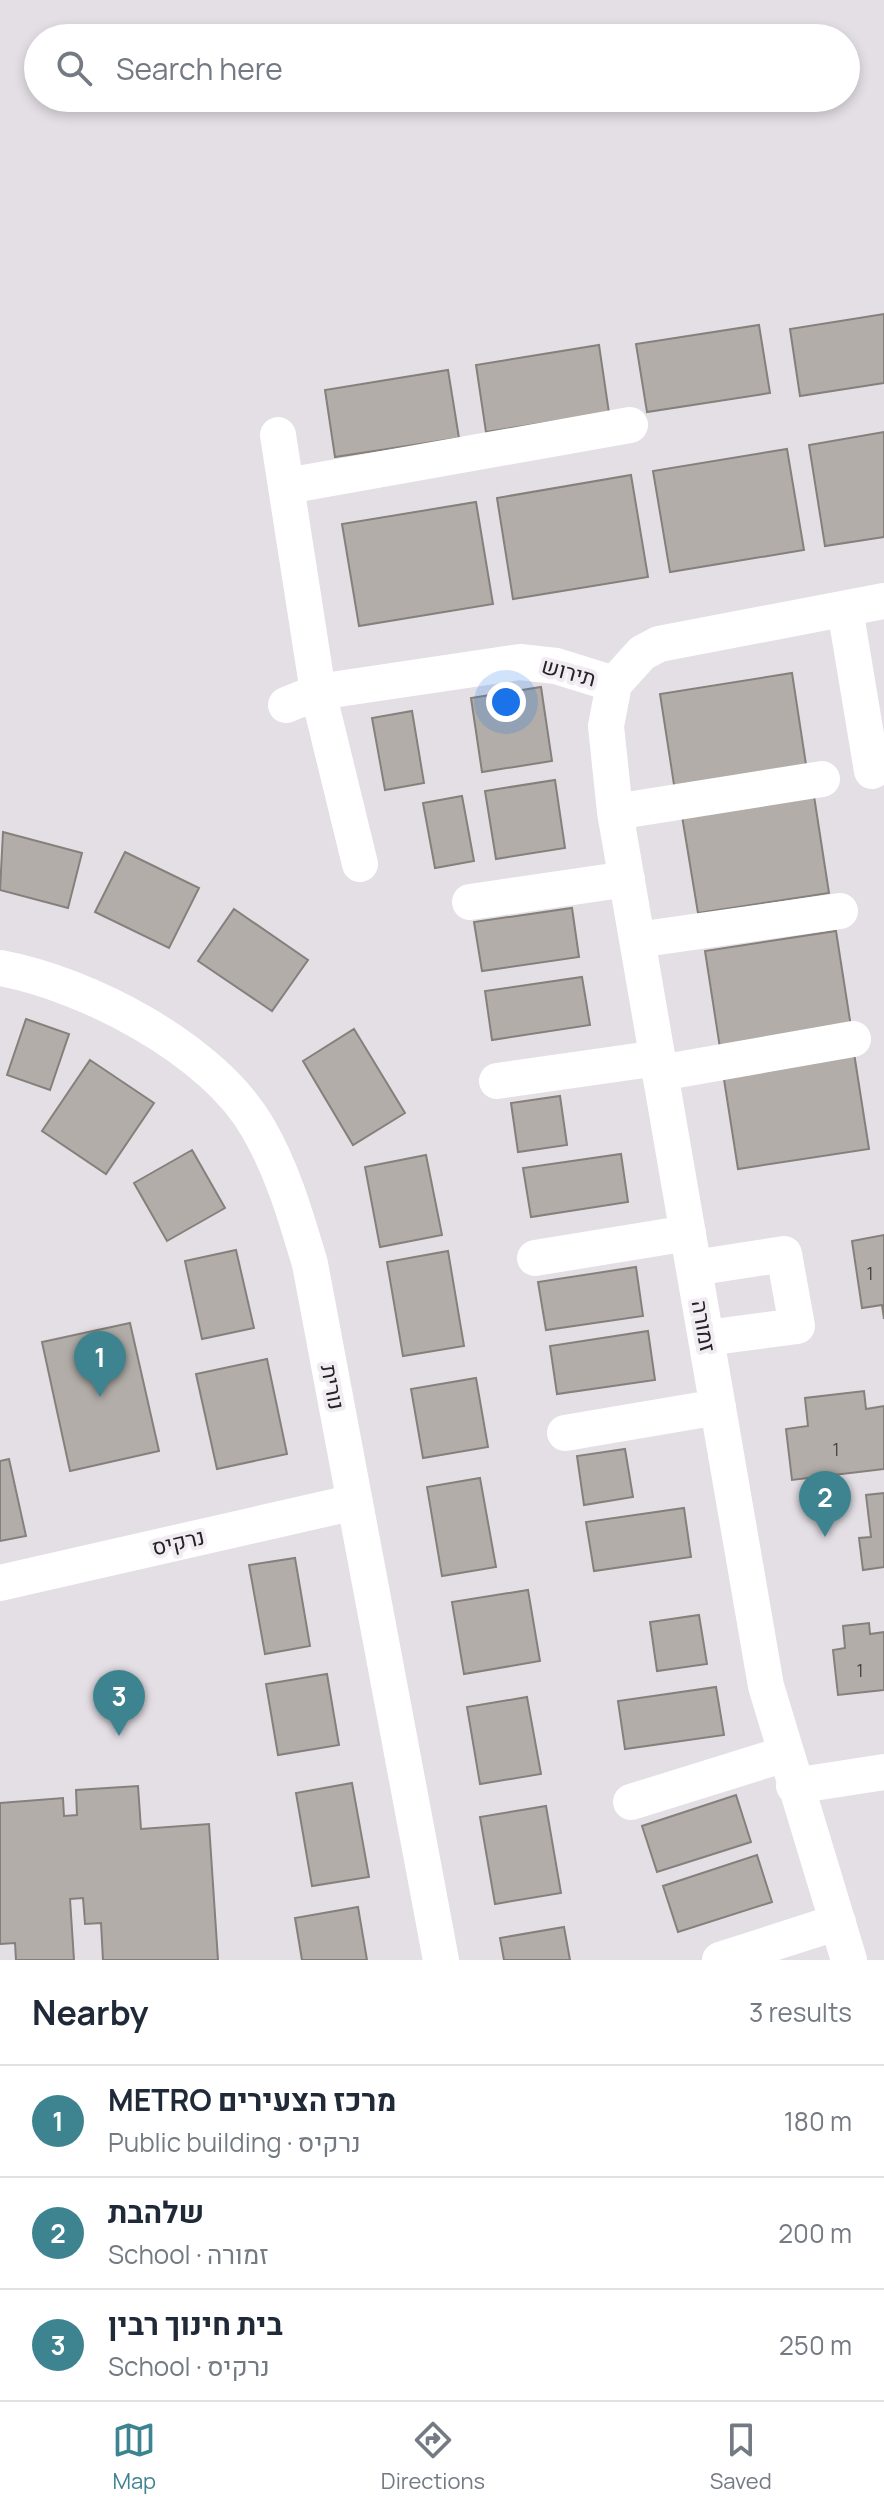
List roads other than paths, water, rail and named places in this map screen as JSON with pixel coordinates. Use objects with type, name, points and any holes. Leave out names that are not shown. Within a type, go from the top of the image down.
[{"type":"street","points":[[287,486],[630,425]]},
{"type":"street","points":[[278,435],[287,486],[302,698],[360,864]]},
{"type":"street","name":"תירוש","points":[[302,698],[535,661],[614,684],[642,653],[659,644],[884,601]]},
{"type":"street","points":[[845,609],[872,771]]},
{"type":"street","name":"זמורה","points":[[614,684],[606,726],[615,812],[766,1686],[849,1960]]},
{"type":"street","points":[[615,812],[822,779]]},
{"type":"street","points":[[470,902],[627,879]]},
{"type":"street","points":[[637,940],[840,911]]},
{"type":"street","name":"נורית","points":[[0,968],[91,995],[165,1036],[219,1081],[257,1125],[287,1185],[310,1264],[441,1960]]},
{"type":"street","points":[[497,1081],[659,1065],[853,1039]]},
{"type":"street","points":[[535,1258],[691,1250],[784,1254],[797,1326],[706,1338]]},
{"type":"street","points":[[565,1433],[718,1407]]},
{"type":"street","name":"נרקיס","points":[[0,1583],[355,1502]]},
{"type":"street","points":[[631,1802],[790,1770],[884,1772]]},
{"type":"street","points":[[720,1960],[838,1922]]},
{"type":"place","name":"METRO מרכז הצעירים","points":[[100,1397]]},
{"type":"place","name":"שלהבת","points":[[825,1537]]},
{"type":"place","name":"בית חינוך רבין","points":[[119,1736]]}]
